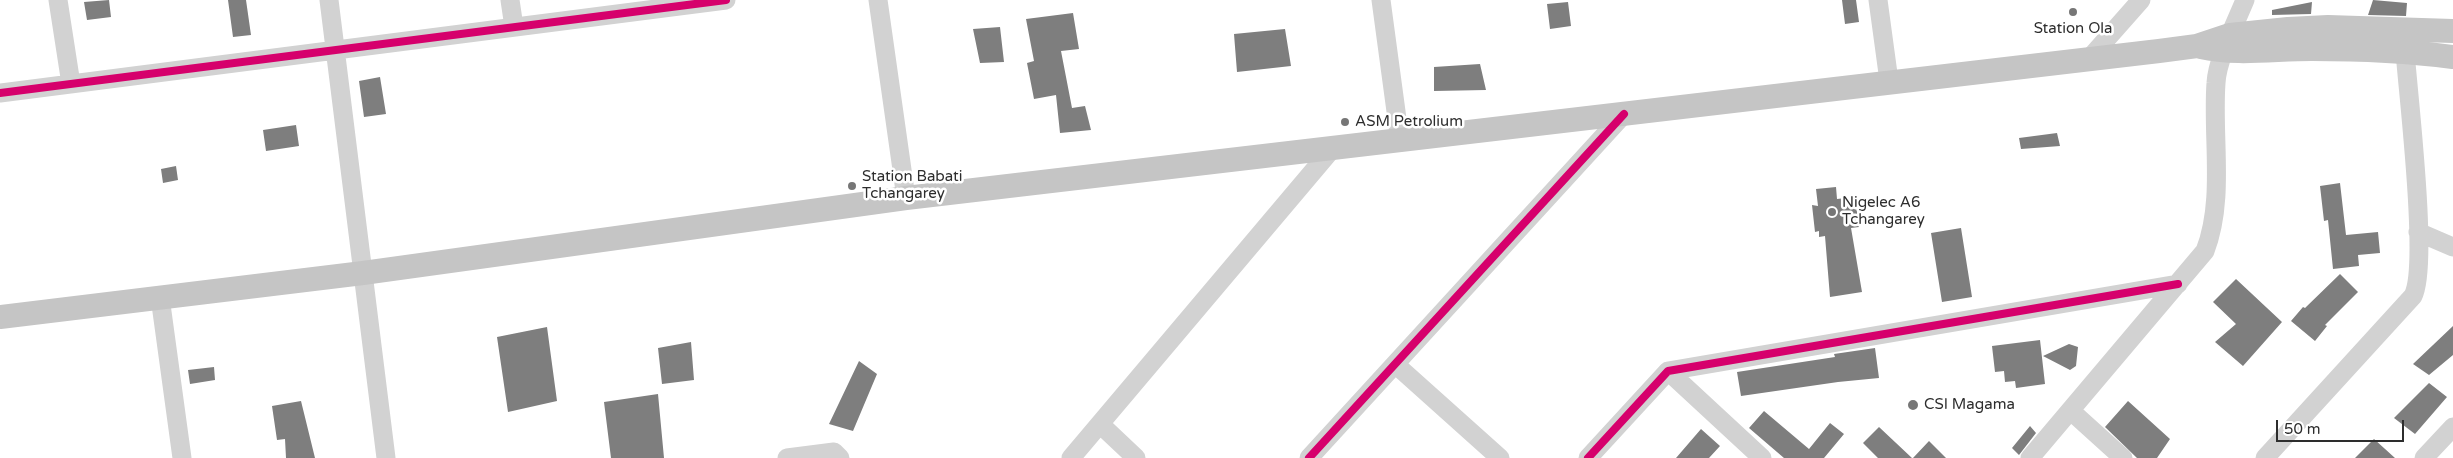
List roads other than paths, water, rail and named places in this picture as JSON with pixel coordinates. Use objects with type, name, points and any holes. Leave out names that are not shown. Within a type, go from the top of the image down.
[{"type":"main road","points":[[0,317],[363,273],[906,198],[1332,149],[1889,81],[2088,60],[2228,43],[2328,27],[2453,31]]},
{"type":"main road","points":[[2228,43],[2309,49],[2405,51],[2453,57]]},
{"type":"street","points":[[58,0],[71,84]]},
{"type":"street","points":[[330,0],[386,458]]},
{"type":"street","points":[[510,0],[514,27]]},
{"type":"street","points":[[0,93],[726,0]]},
{"type":"street","points":[[878,0],[906,198]]},
{"type":"street","points":[[1381,0],[1400,140]]},
{"type":"street","points":[[1878,0],[1889,81]]},
{"type":"street","points":[[2088,60],[2141,0]]},
{"type":"street","points":[[2030,458],[2205,251],[2214,224],[2216,82],[2228,43],[2245,0]]},
{"type":"street","points":[[2265,458],[2413,296],[2418,282],[2418,232],[2405,51]]},
{"type":"street","points":[[1309,458],[1624,114]]},
{"type":"street","points":[[1071,458],[1332,149]]},
{"type":"street","points":[[2418,232],[2453,247]]},
{"type":"street","points":[[1588,458],[1668,370],[2178,284]]},
{"type":"street","points":[[160,297],[182,458]]},
{"type":"street","points":[[1395,364],[1500,458]]},
{"type":"street","points":[[1668,370],[1762,458]]},
{"type":"street","points":[[2071,410],[2123,458]]},
{"type":"street","points":[[1100,424],[1136,458]]},
{"type":"street","points":[[2424,458],[2450,435]]},
{"type":"street","points":[[787,458],[835,456]]},
{"type":"place","name":"Station Ola","points":[[2073,12]]},
{"type":"place","name":"ASM Petrolium","points":[[1345,122]]},
{"type":"place","name":"Station Babati Tchangarey","points":[[852,186]]},
{"type":"place","name":"Nigelec A6 Tchangarey","points":[[1832,212]]},
{"type":"place","name":"CSI Magama","points":[[1913,405]]}]
